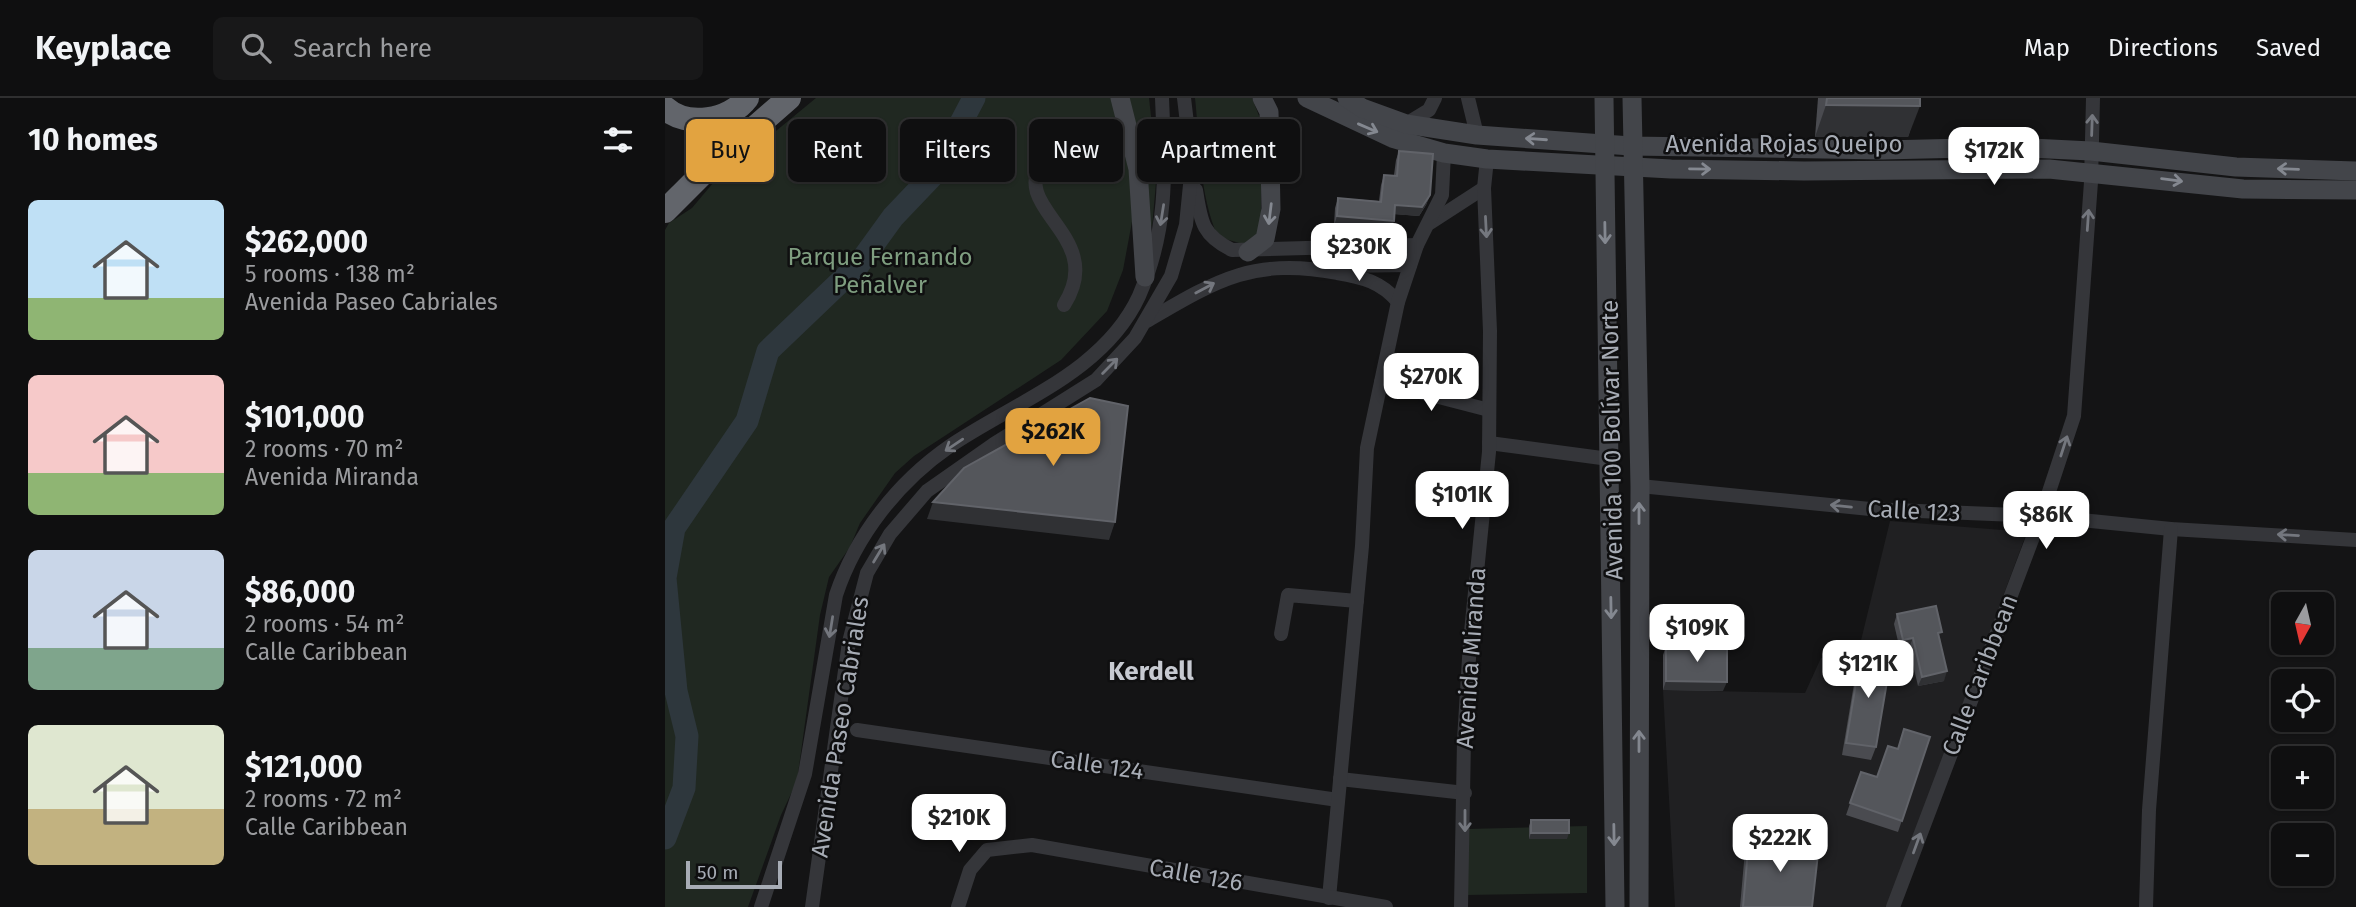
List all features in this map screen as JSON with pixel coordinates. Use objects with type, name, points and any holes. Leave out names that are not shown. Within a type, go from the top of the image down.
[{"type":"highway","points":[[665,108],[680,118],[700,120],[732,113],[747,98]]},
{"type":"highway","points":[[665,211],[704,172],[789,98]]},
{"type":"street","points":[[1120,98],[1138,169],[1145,277]]},
{"type":"street","name":"Avenida Paseo Cabriales","points":[[761,907],[805,774],[836,595],[845,568],[867,528],[918,472],[950,446],[1058,382],[1088,359],[1117,330],[1138,297],[1161,223],[1166,188],[1162,98]]},
{"type":"street","name":"Avenida Paseo Cabriales","points":[[1184,98],[1187,119]]},
{"type":"street","points":[[1248,252],[1265,239],[1271,209],[1269,112],[1262,98]]},
{"type":"street","name":"Avenida Rojas Queipo","points":[[1307,98],[1392,138],[1444,153],[1487,159],[1804,172],[1996,167],[2090,173],[2243,189],[2356,190]]},
{"type":"street","name":"Avenida Rojas Queipo","points":[[1347,98],[1362,108],[1406,124],[1477,135],[1631,146],[1883,150],[2009,147],[2091,151],[2236,167],[2356,171]]},
{"type":"street","points":[[1406,124],[1429,110],[1435,98]]},
{"type":"street","points":[[1468,98],[1477,135]]},
{"type":"street","name":"Avenida 100 Bolívar Norte","points":[[1604,98],[1615,907]]},
{"type":"street","name":"Avenida 100 Bolívar Norte","points":[[1632,98],[1640,486],[1639,907]]},
{"type":"street","name":"Calle Caribbean","points":[[1893,907],[2041,516],[2074,416],[2093,98]]},
{"type":"street","points":[[1329,898],[1357,601],[1367,448],[1398,302],[1417,245],[1443,195],[1444,153]]},
{"type":"street","name":"Avenida Miranda","points":[[1461,907],[1470,642],[1489,443],[1490,331],[1484,188],[1487,159]]},
{"type":"street","points":[[1036,182],[1038,199],[1067,239],[1076,262],[1073,291],[1064,305]]},
{"type":"street","name":"Avenida Paseo Cabriales","points":[[812,907],[849,642],[859,599],[877,554],[927,491],[984,450],[1096,380],[1118,359],[1146,322],[1171,276],[1181,250],[1190,182]]},
{"type":"street","points":[[1195,182],[1201,221],[1212,241],[1232,250],[1248,252],[1417,245]]},
{"type":"street","points":[[1430,223],[1484,188]]},
{"type":"street","points":[[1146,322],[1221,279],[1261,268],[1410,265]]},
{"type":"street","points":[[1308,267],[1369,279],[1389,292],[1398,302]]},
{"type":"street","points":[[1381,382],[1489,410]]},
{"type":"street","points":[[1489,443],[1609,459]]},
{"type":"street","name":"Calle 123","points":[[1640,486],[1870,509],[2041,516],[2356,540]]},
{"type":"street","points":[[2146,907],[2148,810],[2171,528]]},
{"type":"street","points":[[1281,634],[1288,595],[1357,601]]},
{"type":"street","name":"Calle 124","points":[[857,730],[1338,800]]},
{"type":"street","points":[[1340,779],[1465,793]]},
{"type":"street","name":"Calle 126","points":[[958,907],[970,870],[987,850],[1032,845],[1385,907]]},
{"type":"shaded area","points":[[1890,521],[2027,532],[1887,907],[1675,907],[1663,690],[1805,693],[1821,658],[1857,657]]},
{"type":"green space","name":"Parque Fernando Peñalver","points":[[816,98],[1112,98],[1118,119],[1029,119],[1029,182],[1123,182],[1123,136],[1134,211],[1123,270],[1107,311],[1061,360],[914,456],[895,473],[860,523],[850,547],[829,577],[820,615],[797,781],[781,815],[748,907],[665,907],[665,230],[669,223],[692,208],[714,182],[774,182],[774,133],[788,121],[788,182],[886,182],[886,119],[791,119]]},
{"type":"green space","points":[[1124,98],[1149,98],[1151,119],[1137,119],[1137,158]]},
{"type":"green space","points":[[1195,98],[1252,98],[1260,119],[1197,119]]},
{"type":"green space","points":[[1142,182],[1156,182],[1152,228]]},
{"type":"green space","points":[[1203,182],[1261,182],[1261,219],[1258,233],[1243,244],[1218,237]]},
{"type":"green space","points":[[1587,826],[1587,893],[1467,895],[1468,829]]},
{"type":"building","points":[[1827,98],[1920,98],[1920,106],[1826,105]]},
{"type":"building","points":[[1399,151],[1433,154],[1430,195],[1422,207],[1395,205],[1394,221],[1337,216],[1338,198],[1381,202],[1384,175],[1397,176]]},
{"type":"building","points":[[1090,398],[1128,406],[1115,522],[933,502],[964,468]]},
{"type":"building","points":[[1936,606],[1942,632],[1938,633],[1947,671],[1922,677],[1913,638],[1903,640],[1897,614]]},
{"type":"building","points":[[1666,646],[1727,646],[1727,682],[1666,681]]},
{"type":"building","points":[[1861,653],[1891,658],[1876,747],[1846,743]]},
{"type":"building","points":[[1904,729],[1930,737],[1902,821],[1850,803],[1861,772],[1877,777],[1888,746],[1898,749]]},
{"type":"building","points":[[1531,820],[1569,820],[1569,833],[1531,833]]},
{"type":"building","points":[[1749,839],[1819,845],[1812,907],[1743,907]]},
{"type":"waterway","points":[[665,838],[684,788],[687,736],[676,691],[665,578],[674,528],[747,421],[768,351],[859,264],[893,217],[934,174],[974,98]]},
{"type":"district","name":"Kerdell","points":[[1151,671]]}]
